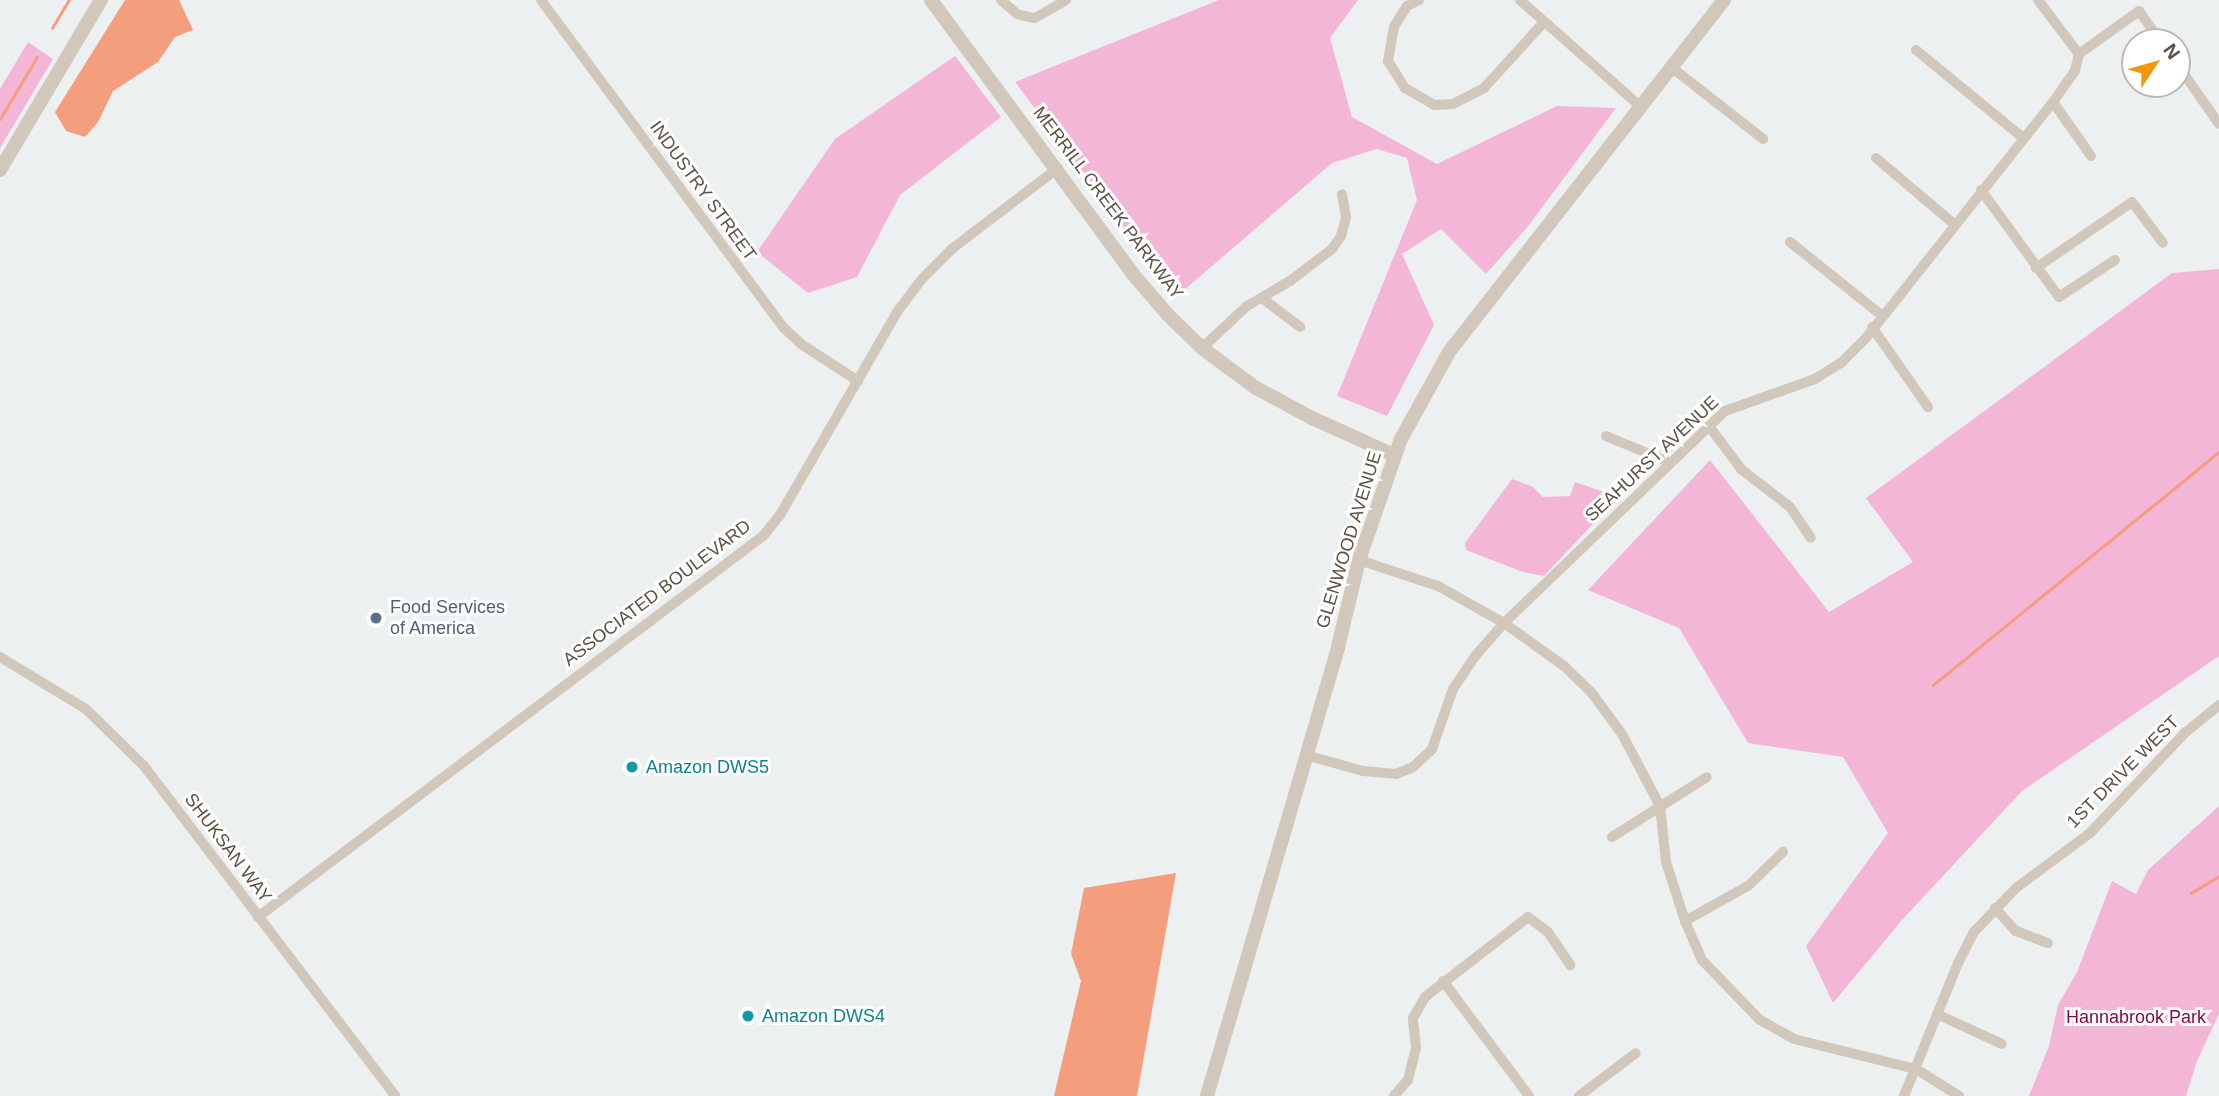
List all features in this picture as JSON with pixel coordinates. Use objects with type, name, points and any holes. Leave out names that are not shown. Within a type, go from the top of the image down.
[{"type":"street","points":[[0,170],[101,0]]},
{"type":"street","name":"INDUSTRY STREET","points":[[541,0],[784,328],[800,344],[858,381]]},
{"type":"street","name":"MERRILL CREEK PARKWAY","points":[[931,0],[1132,272],[1168,315],[1202,348],[1256,388],[1312,418],[1394,455]]},
{"type":"street","points":[[1001,0],[1017,14],[1035,18],[1066,0]]},
{"type":"street","points":[[1419,0],[1407,6],[1394,27],[1389,41],[1388,61],[1405,88],[1434,105],[1469,98],[1484,88],[1544,22]]},
{"type":"street","points":[[1520,0],[1640,106]]},
{"type":"street","name":"GLENWOOD AVENUE","points":[[1207,1096],[1306,755],[1359,560],[1394,455],[1449,352],[1724,0]]},
{"type":"street","points":[[2038,0],[2079,54],[2139,11],[2151,28]]},
{"type":"street","points":[[1916,50],[2022,137]]},
{"type":"street","name":"SEAHURST AVENUE","points":[[1306,755],[1363,771],[1396,774],[1413,767],[1432,749],[1460,677],[1504,624],[1709,426],[1725,411],[1815,379],[1841,363],[2053,102],[2075,70],[2079,54]]},
{"type":"street","points":[[1671,67],[1763,139]]},
{"type":"street","points":[[2191,84],[2219,124]]},
{"type":"street","points":[[2053,102],[2091,156]]},
{"type":"street","points":[[1876,158],[1954,223]]},
{"type":"street","name":"ASSOCIATED BOULEVARD","points":[[258,917],[747,551],[780,515],[897,312],[922,279],[953,247],[1058,169]]},
{"type":"street","points":[[1981,190],[2059,297],[2115,260]]},
{"type":"street","points":[[1202,348],[1247,306],[1332,249],[1341,236],[1346,217],[1342,194]]},
{"type":"street","points":[[2036,268],[2132,202],[2163,243]]},
{"type":"street","points":[[1790,242],[1881,315]]},
{"type":"street","points":[[1262,298],[1300,327]]},
{"type":"street","points":[[1872,327],[1928,407]]},
{"type":"street","points":[[1709,426],[1741,469],[1790,507],[1811,538]]},
{"type":"street","points":[[1606,436],[1671,463]]},
{"type":"street","points":[[1359,560],[1438,586],[1504,624],[1564,666],[1591,692],[1622,734],[1660,806],[1666,862],[1685,921],[1702,960],[1760,1020],[1794,1040],[1916,1069],[1959,1096]]},
{"type":"street","name":"SHUKSAN WAY","points":[[0,657],[86,709],[144,766],[395,1096]]},
{"type":"street","name":"1ST DRIVE WEST","points":[[1904,1096],[1969,942],[1995,908],[2090,833],[2186,732],[2219,705]]},
{"type":"street","points":[[1612,837],[1707,777]]},
{"type":"street","points":[[1685,921],[1748,886],[1783,852]]},
{"type":"street","points":[[1995,908],[2016,931],[2048,943]]},
{"type":"street","points":[[1394,1096],[1408,1080],[1416,1048],[1413,1018],[1424,997],[1528,917],[1548,932],[1570,965]]},
{"type":"street","points":[[1443,981],[1529,1096]]},
{"type":"street","points":[[1939,1015],[2002,1044]]},
{"type":"street","points":[[1579,1096],[1636,1053]]},
{"type":"green space","points":[[1219,0],[1358,0],[1330,38],[1352,117],[1437,164],[1557,106],[1616,108],[1529,225],[1486,274],[1441,229],[1402,254],[1434,325],[1387,416],[1337,396],[1417,200],[1407,158],[1377,149],[1332,163],[1176,297],[1015,82]]},
{"type":"green space","points":[[28,42],[53,59],[0,148],[0,89]]},
{"type":"green space","points":[[955,56],[1001,117],[900,195],[857,277],[808,293],[757,252],[835,139]]},
{"type":"green space","points":[[2219,269],[2219,656],[2022,791],[1902,920],[1833,1003],[1806,946],[1888,833],[1843,757],[1748,743],[1679,628],[1588,590],[1710,460],[1829,612],[1913,562],[1866,498],[2172,273]]},
{"type":"green space","points":[[1512,479],[1533,487],[1543,497],[1570,496],[1575,482],[1618,497],[1544,576],[1523,572],[1466,550],[1465,543]]},
{"type":"green space","name":"Hannabrook Park","points":[[2219,806],[2219,1014],[2197,1061],[2186,1096],[2029,1096],[2049,1046],[2058,1005],[2077,972],[2112,881],[2136,894],[2148,870]]},
{"type":"shaded area","points":[[125,0],[179,0],[193,30],[175,37],[158,62],[113,91],[98,122],[85,137],[66,131],[55,112]]},
{"type":"shaded area","points":[[1176,873],[1137,1096],[1054,1096],[1081,981],[1071,954],[1084,888]]},
{"type":"waterway","points":[[52,28],[69,0]]},
{"type":"waterway","points":[[0,119],[37,57]]},
{"type":"waterway","points":[[1933,685],[2219,452]]},
{"type":"waterway","points":[[2191,893],[2219,876]]},
{"type":"place","name":"Food Services of America","points":[[376,618]]},
{"type":"place","name":"Amazon DWS5","points":[[632,767]]},
{"type":"place","name":"Amazon DWS4","points":[[748,1016]]}]
